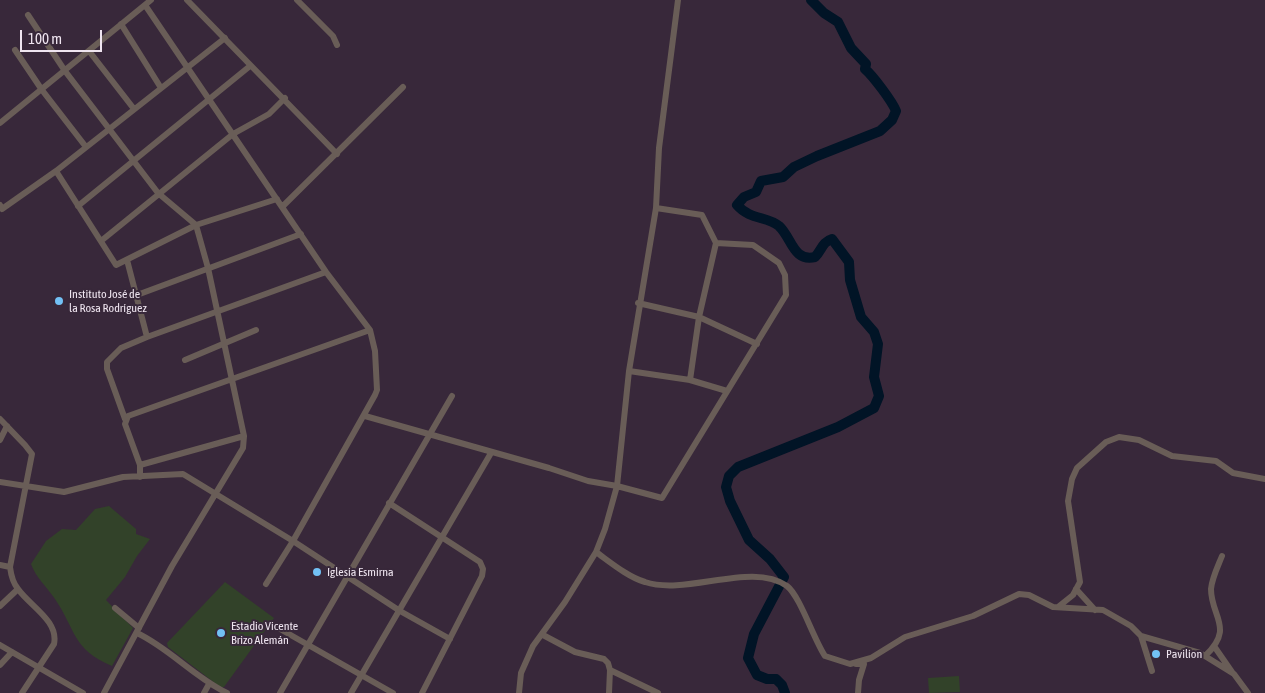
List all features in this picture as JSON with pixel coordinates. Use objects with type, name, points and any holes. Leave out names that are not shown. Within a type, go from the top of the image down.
[{"type":"street","points":[[187,0],[226,38],[250,66],[285,98],[337,154]]},
{"type":"street","points":[[297,0],[333,36],[337,45]]},
{"type":"street","points":[[518,693],[527,659],[596,552],[605,529],[617,486],[638,303],[656,208],[660,148],[678,0]]},
{"type":"street","points":[[0,123],[148,2],[209,101],[326,272],[370,330],[375,351],[377,390],[365,416],[294,541],[266,584]]},
{"type":"street","points":[[28,15],[65,71],[110,128],[158,194],[196,225],[208,268],[244,436],[243,448],[216,492],[104,693]]},
{"type":"street","points":[[121,24],[161,88]]},
{"type":"street","points":[[0,205],[2,209],[56,171],[226,38]]},
{"type":"street","points":[[15,50],[42,90],[86,147]]},
{"type":"street","points":[[89,51],[134,109]]},
{"type":"street","points":[[78,206],[250,66]]},
{"type":"street","points":[[282,207],[403,87]]},
{"type":"street","points":[[101,241],[233,134],[269,114],[285,98]]},
{"type":"street","points":[[56,171],[116,265],[196,225],[277,199]]},
{"type":"street","points":[[656,208],[702,215],[716,243],[698,317],[690,380]]},
{"type":"street","points":[[137,294],[301,234]]},
{"type":"street","points":[[365,416],[549,468],[588,481],[617,486],[662,498],[786,295],[785,275],[778,263],[753,245],[716,243]]},
{"type":"street","points":[[126,260],[137,294],[146,337]]},
{"type":"street","points":[[140,477],[140,465],[130,443],[125,419],[107,369],[107,362],[121,348],[146,337],[326,272]]},
{"type":"street","points":[[638,303],[698,317],[757,344]]},
{"type":"street","points":[[185,360],[256,330]]},
{"type":"street","points":[[125,419],[370,330]]},
{"type":"street","points":[[629,371],[690,380],[727,390]]},
{"type":"street","points":[[280,693],[452,396]]},
{"type":"street","points":[[0,419],[32,454],[10,567],[12,576],[18,589],[54,632],[54,644],[22,693]]},
{"type":"street","points":[[0,440],[7,426]]},
{"type":"street","points":[[140,465],[244,436]]},
{"type":"street","points":[[1058,607],[1076,589],[1080,582],[1068,501],[1072,479],[1077,468],[1106,442],[1118,437],[1139,440],[1172,456],[1216,461],[1233,473],[1265,478]]},
{"type":"street","points":[[351,693],[400,612],[491,453]]},
{"type":"street","points":[[0,482],[64,492],[123,477],[183,474],[216,492],[348,575],[400,612],[450,639]]},
{"type":"street","points":[[389,503],[480,562],[483,569],[482,576],[422,693]]},
{"type":"street","points":[[596,552],[644,582],[676,586],[742,577],[775,580],[789,587],[825,656],[850,664],[864,664],[859,680],[858,693]]},
{"type":"street","points":[[1205,656],[1214,646],[1219,632],[1220,620],[1212,600],[1211,586],[1222,556]]},
{"type":"street","points":[[0,565],[10,567]]},
{"type":"street","points":[[0,606],[18,589]]},
{"type":"street","points":[[1076,589],[1095,610]]},
{"type":"street","points":[[850,664],[871,658],[904,638],[973,616],[1019,594],[1030,595],[1058,607],[1103,610],[1131,626],[1141,636],[1152,671]]},
{"type":"street","points":[[115,608],[138,631],[209,684],[227,693]]},
{"type":"street","points":[[273,625],[392,693]]},
{"type":"street","points":[[542,635],[575,652],[604,659],[608,663],[610,670],[608,693]]},
{"type":"street","points":[[1141,636],[1205,656],[1234,674]]},
{"type":"street","points":[[0,645],[83,693]]},
{"type":"street","points":[[1214,646],[1248,693]]},
{"type":"street","points":[[0,665],[12,652]]},
{"type":"street","points":[[610,670],[658,693]]},
{"type":"street","points":[[204,693],[209,684]]},
{"type":"green space","points":[[109,506],[136,529],[136,534],[150,539],[137,556],[125,577],[106,600],[133,628],[112,666],[99,660],[82,646],[62,610],[31,564],[46,541],[62,529],[76,530],[95,509]]},
{"type":"green space","name":"Estadio Vicente Brizo Alemán","points":[[225,582],[274,618],[224,687],[220,687],[168,647],[167,643]]},
{"type":"green space","points":[[959,676],[960,692],[929,693],[928,678]]},
{"type":"waterway","points":[[785,693],[782,685],[776,679],[767,679],[757,675],[748,658],[754,634],[784,577],[770,559],[749,540],[730,501],[726,487],[729,476],[738,467],[838,427],[874,408],[879,396],[874,377],[878,344],[874,332],[861,317],[850,280],[849,262],[832,239],[824,244],[815,257],[808,258],[802,256],[797,253],[779,226],[753,216],[737,205],[744,197],[756,192],[761,181],[783,177],[794,167],[817,156],[880,131],[892,120],[896,111],[891,101],[865,69],[866,64],[851,48],[838,22],[824,13],[811,0]]},
{"type":"place","name":"Instituto José de la Rosa Rodríguez","points":[[59,301]]},
{"type":"place","name":"Iglesia Esmirna","points":[[317,572]]},
{"type":"place","name":"Estadio Vicente Brizo Alemán","points":[[221,633]]},
{"type":"place","name":"Pavilion","points":[[1156,654]]}]
